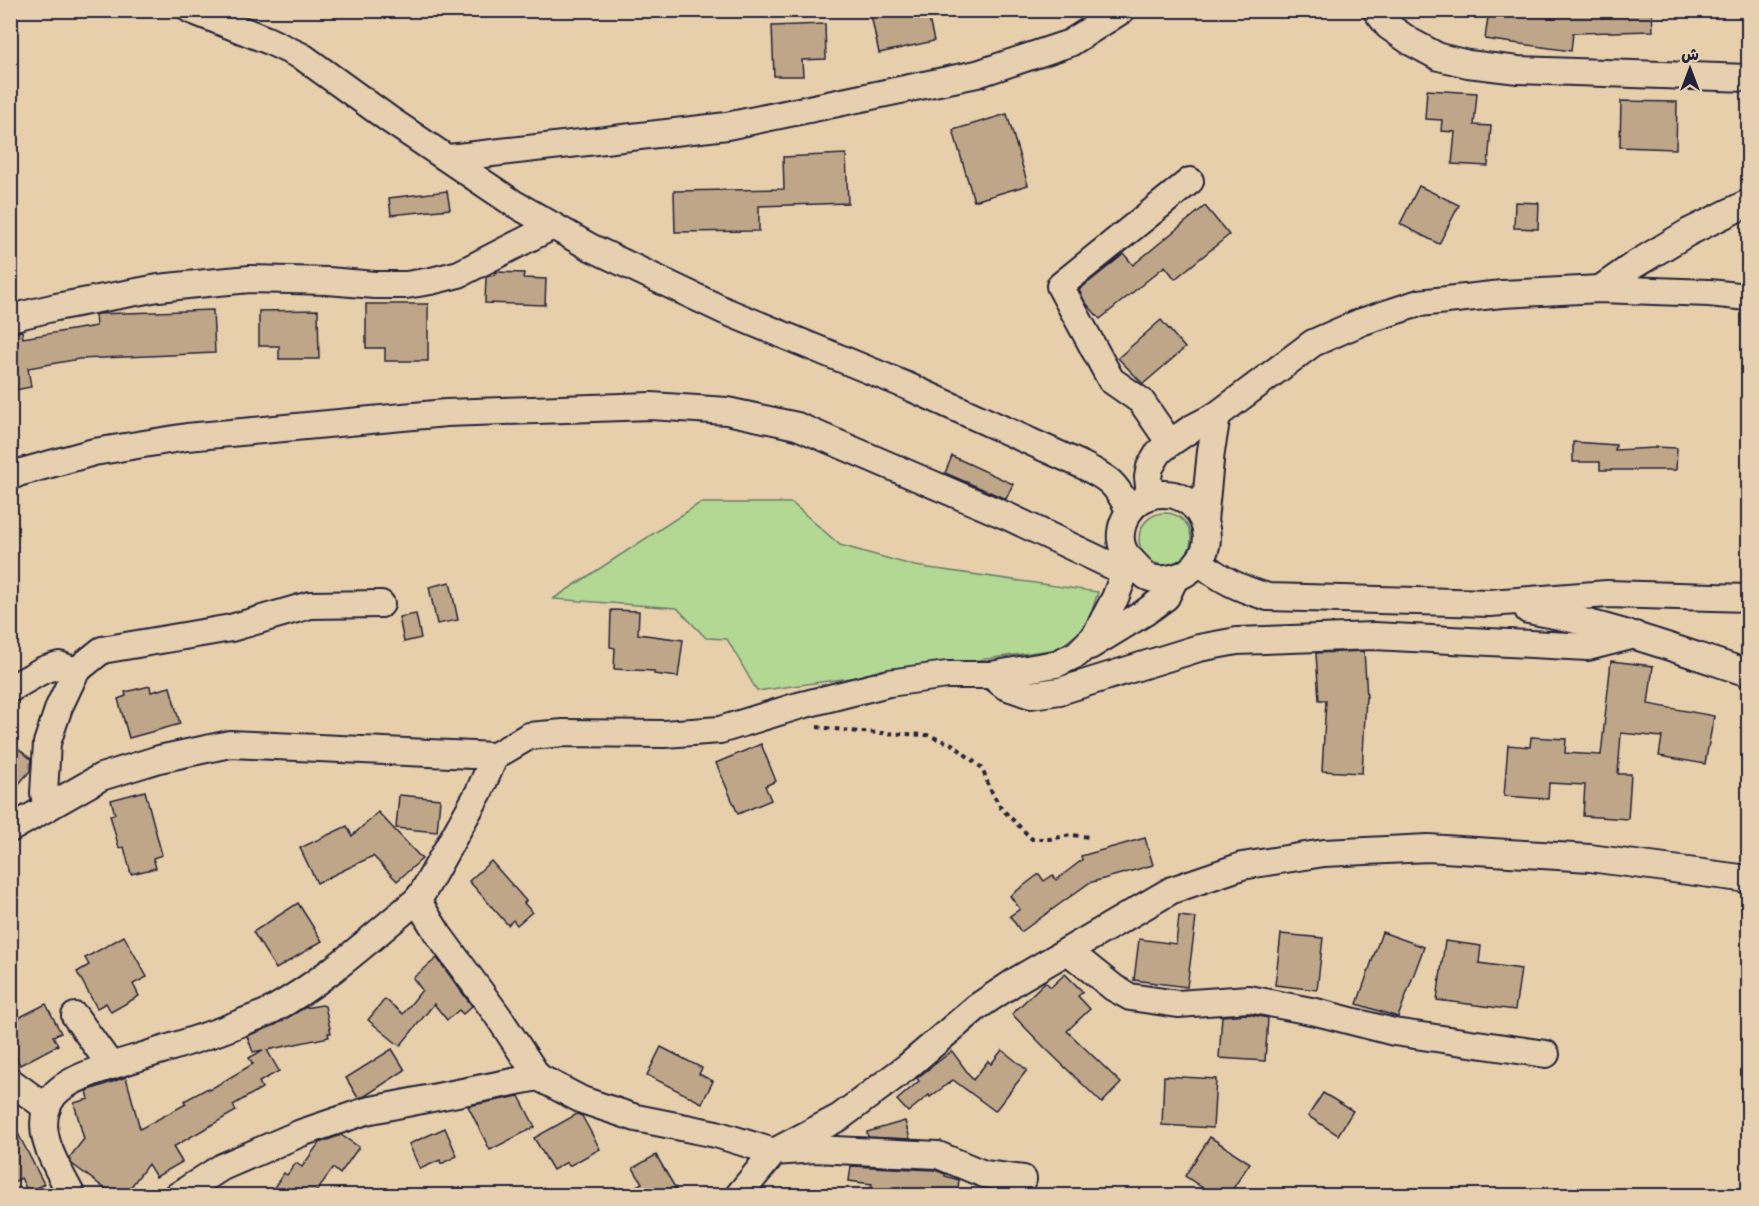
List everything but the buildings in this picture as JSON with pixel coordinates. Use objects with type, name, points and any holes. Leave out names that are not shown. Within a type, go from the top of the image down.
[{"type":"street","points":[[191,10],[303,57],[390,120],[513,203],[590,247],[725,311],[905,385],[1082,465],[1107,478],[1129,510]]},
{"type":"street","points":[[449,159],[727,126],[977,74],[1070,43],[1122,10]]},
{"type":"street","points":[[1376,10],[1388,26],[1411,42],[1439,57],[1468,64],[1518,70],[1749,78]]},
{"type":"street","points":[[1170,443],[1142,401],[1111,380],[1060,286],[1190,181]]},
{"type":"street","points":[[1600,289],[1634,265],[1689,232],[1749,203]]},
{"type":"street","points":[[10,318],[158,288],[250,279],[375,285],[406,285],[431,281],[459,274],[553,226]]},
{"type":"street","points":[[1150,495],[1149,467],[1159,452],[1192,428],[1217,415],[1313,343],[1361,322],[1419,303],[1502,294],[1600,289],[1709,293],[1749,297]]},
{"type":"street","points":[[10,477],[94,452],[187,437],[446,413],[651,406],[727,411],[797,426],[1128,566],[1146,576],[1160,579],[1175,578],[1189,572],[1199,561],[1205,548],[1207,534],[1204,522],[1198,510],[1188,501],[1176,495],[1150,495],[1129,510],[1123,522],[1121,542],[1128,566],[1115,598],[1095,636],[1077,654]]},
{"type":"street","points":[[1204,522],[1217,415]]},
{"type":"street","points":[[1199,561],[1226,582],[1268,597],[1490,603],[1607,594],[1749,598]]},
{"type":"street","points":[[10,829],[101,777],[159,759],[230,744],[495,756],[529,736],[564,732],[664,734],[720,730],[798,706],[889,683],[947,675],[991,675],[1056,664],[1077,654],[1144,613],[1166,597],[1175,578]]},
{"type":"street","points":[[1490,603],[1572,618],[1635,635],[1749,672]]},
{"type":"street","points":[[47,808],[44,794],[47,743],[59,706],[76,671],[102,650],[231,628],[310,605],[381,604]]},
{"type":"street","points":[[991,675],[1005,686],[1031,695],[1060,691],[1199,648],[1237,642],[1374,636],[1588,647],[1635,635]]},
{"type":"street","points":[[10,689],[43,670],[59,665],[76,671]]},
{"type":"street","points":[[72,1196],[44,1135],[47,1108],[54,1094],[68,1083],[111,1066],[219,1032],[270,1011],[320,980],[417,900],[473,802],[495,756]]},
{"type":"street","points":[[738,1196],[774,1152],[840,1117],[907,1067],[977,1007],[1019,979],[1172,890],[1242,866],[1324,853],[1439,849],[1590,858],[1749,879]]},
{"type":"street","points":[[417,900],[438,934],[498,1016],[538,1077],[582,1100],[636,1118],[716,1134],[774,1152],[815,1149],[938,1155],[984,1174],[1023,1179]]},
{"type":"street","points":[[1068,951],[1114,988],[1130,997],[1178,1004],[1249,999],[1316,1012],[1394,1032],[1546,1053]]},
{"type":"street","points":[[75,1016],[111,1066]]},
{"type":"street","points":[[177,1196],[222,1167],[261,1149],[366,1111],[538,1077]]},
{"type":"street","points":[[10,1081],[47,1108]]},
{"type":"path","points":[[816,727],[860,732],[927,735],[952,744],[982,768],[1001,808],[1032,839],[1050,839],[1071,835],[1091,837]]},
{"type":"green space","points":[[700,503],[792,503],[840,545],[915,566],[1098,592],[1087,626],[1058,649],[757,691],[727,639],[706,638],[677,608],[553,599]]},
{"type":"green space","points":[[1165,513],[1175,515],[1183,521],[1189,529],[1191,539],[1189,549],[1183,557],[1175,563],[1165,565],[1155,563],[1147,557],[1141,549],[1139,539],[1141,529],[1147,521],[1155,515]]}]
